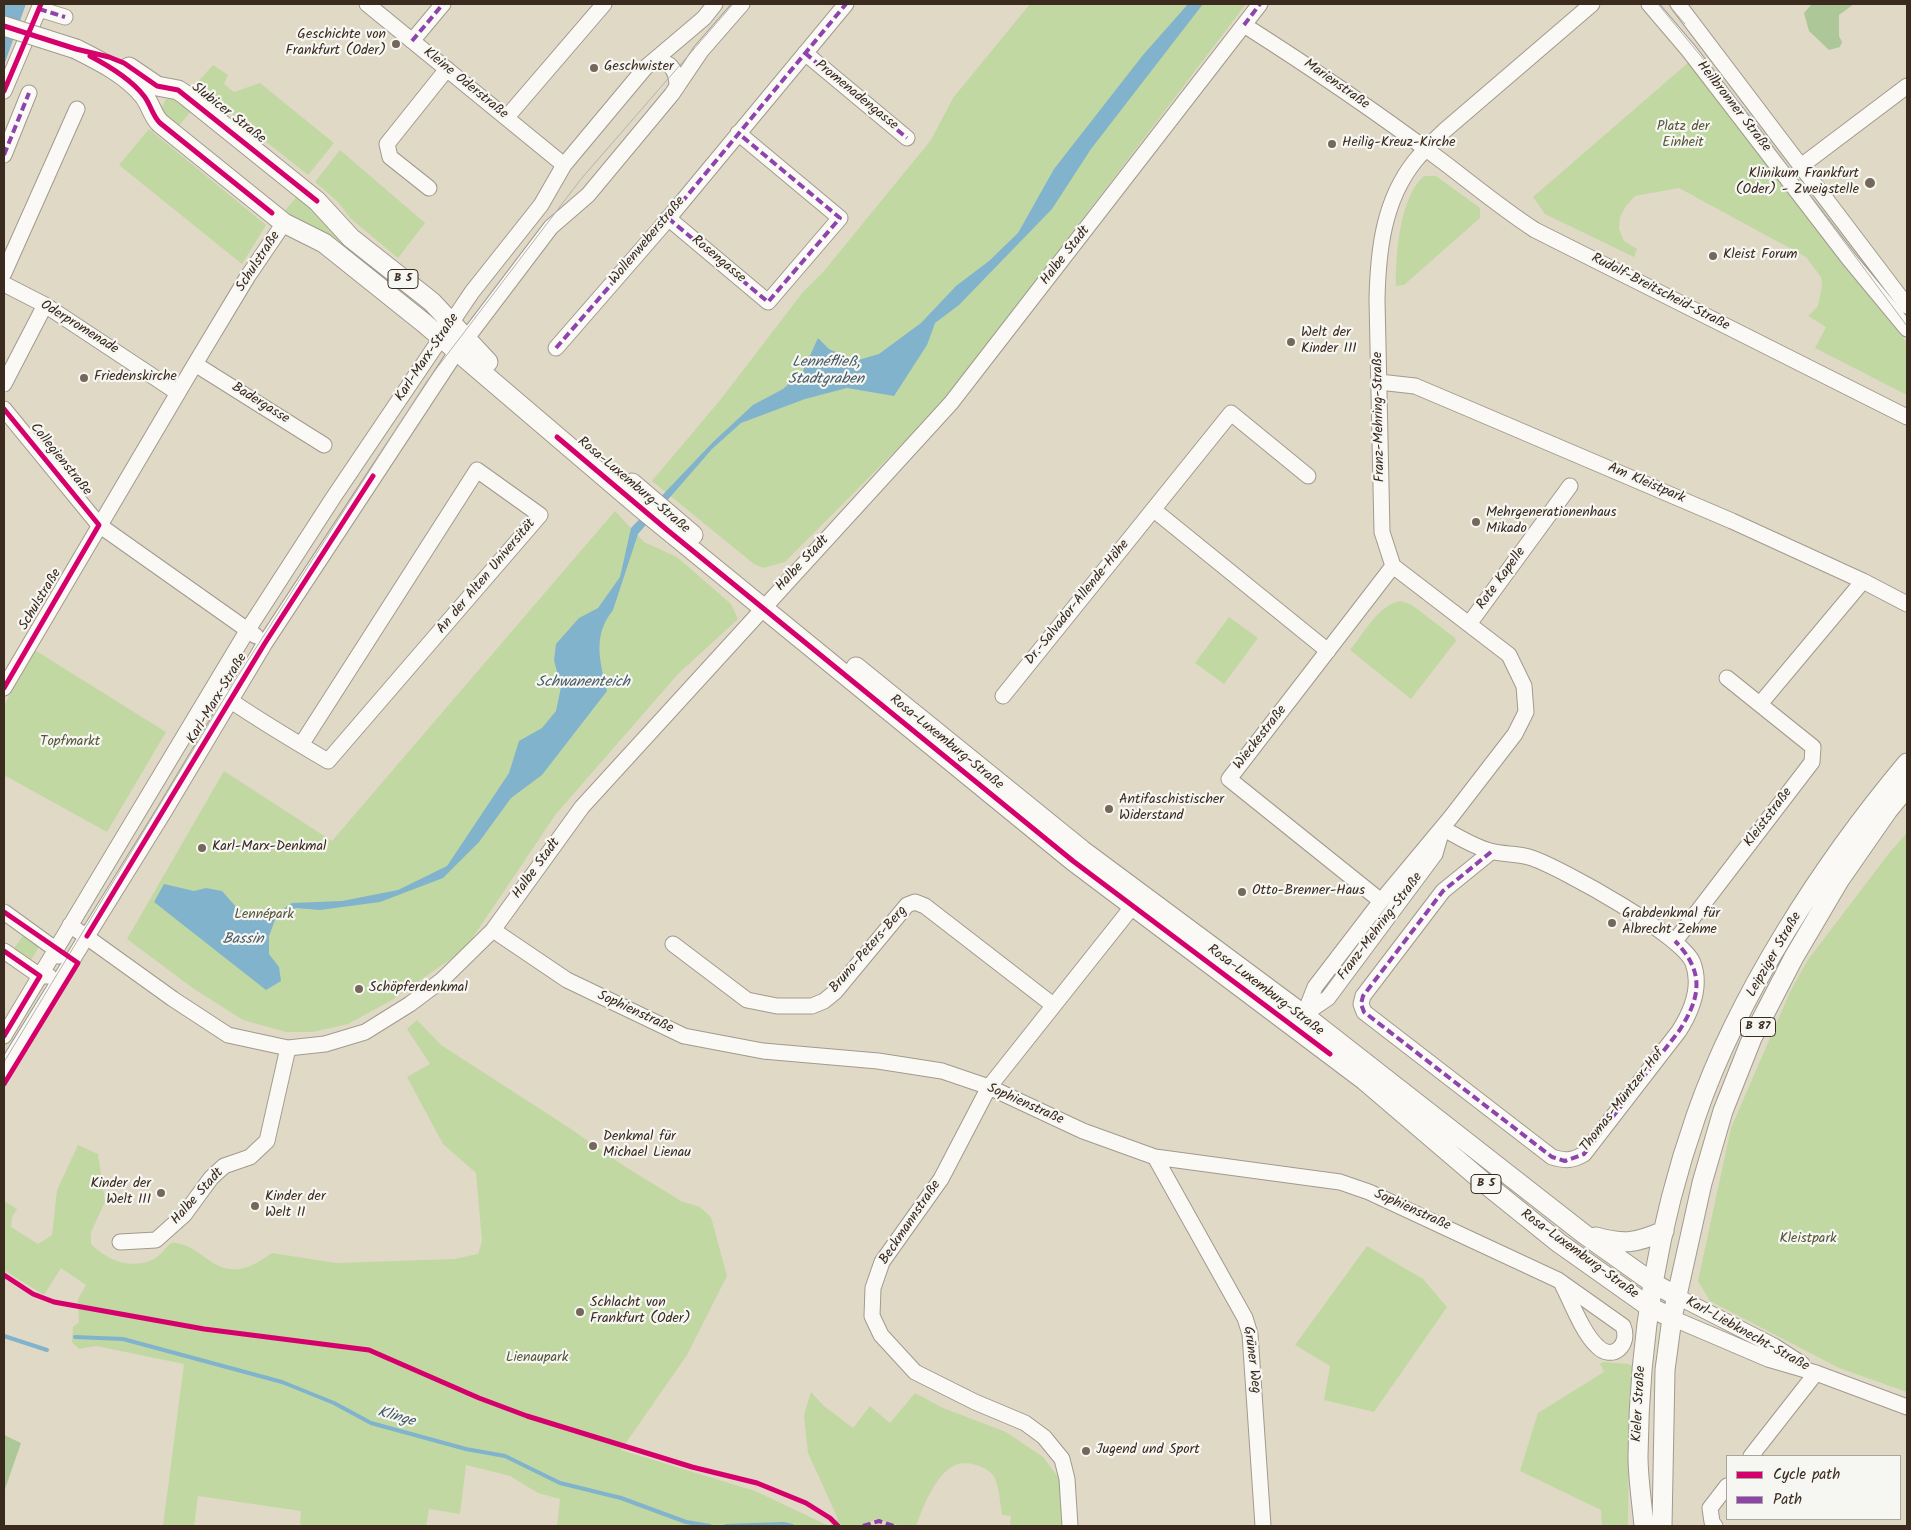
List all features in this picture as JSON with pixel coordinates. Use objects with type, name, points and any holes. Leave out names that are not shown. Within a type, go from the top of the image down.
[{"type":"main road","name":"B 5","points":[[4,26],[76,49],[120,75],[141,92],[160,123],[284,223],[324,243],[446,331]]},
{"type":"main road","name":"Slubicer Straße","points":[[76,49],[110,57],[124,63],[151,83],[164,88],[178,90],[184,94],[296,183],[317,201],[351,238],[432,302],[446,331]]},
{"type":"main road","points":[[149,105],[156,92],[164,88]]},
{"type":"main road","name":"Rosa-Luxemburg-Straße","points":[[446,331],[641,500],[1132,906],[1299,1020],[1364,1080],[1487,1185],[1559,1243],[1648,1306],[1672,1318]]},
{"type":"main road","name":"Rosa-Luxemburg-Straße","points":[[766,603],[1299,1020],[1584,1234],[1653,1283],[1678,1297]]},
{"type":"main road","name":"Leipziger Straße","points":[[1653,1283],[1664,1230],[1696,1115],[1732,1031],[1778,946],[1826,871],[1873,804],[1907,763]]},
{"type":"main road","name":"Leipziger Straße","points":[[1678,1297],[1702,1183],[1723,1111],[1752,1038],[1794,956],[1840,879],[1888,810],[1907,787]]},
{"type":"main road","points":[[1132,906],[1141,901],[1150,902]]},
{"type":"main road","points":[[1584,1234],[1606,1240],[1631,1243],[1664,1230]]},
{"type":"main road","name":"Kieler Straße","points":[[1644,1526],[1638,1457],[1641,1375],[1648,1306],[1653,1283]]},
{"type":"main road","name":"Kieler Straße","points":[[1662,1526],[1665,1370],[1672,1318],[1678,1297]]},
{"type":"street","name":"Kleine Oderstraße","points":[[367,4],[564,165]]},
{"type":"street","points":[[412,42],[442,4]]},
{"type":"street","points":[[507,117],[604,4]]},
{"type":"street","name":"Karl-Marx-Straße","points":[[4,1036],[54,949],[247,630],[333,498],[472,292],[541,205],[564,165],[652,62],[704,18],[716,4]]},
{"type":"street","name":"Karl-Marx-Straße","points":[[4,1070],[265,643],[461,345],[551,226],[588,196],[677,87],[701,51],[742,4]]},
{"type":"street","name":"Wollenweberstraße","points":[[556,348],[668,218],[846,4]]},
{"type":"street","name":"Halbe Stadt","points":[[70,925],[180,1004],[228,1034],[288,1048],[325,1044],[365,1032],[410,1004],[442,980],[493,930],[582,807],[766,603],[951,403],[1260,4]]},
{"type":"street","name":"Franz-Mehring-Straße","points":[[1299,1020],[1315,987],[1381,901],[1442,828],[1515,734],[1526,712],[1524,686],[1509,655],[1393,566],[1382,532],[1377,300],[1381,242],[1387,215],[1404,176],[1426,149],[1444,131],[1592,4]]},
{"type":"street","name":"Heilbronner Straße","points":[[1649,4],[1689,51],[1906,329]]},
{"type":"street","name":"Heilbronner Straße","points":[[1678,4],[1907,306]]},
{"type":"street","points":[[4,91],[40,6],[64,17]]},
{"type":"street","name":"Marienstraße","points":[[1244,25],[1329,79],[1426,149]]},
{"type":"street","name":"Promenadengasse","points":[[804,54],[907,138]]},
{"type":"street","points":[[652,62],[665,62],[673,68],[677,75],[677,87]]},
{"type":"street","points":[[429,188],[390,157],[387,144],[446,69]]},
{"type":"street","points":[[1800,166],[1907,86]]},
{"type":"street","points":[[4,155],[8,133],[29,93]]},
{"type":"street","points":[[4,273],[78,109]]},
{"type":"street","name":"Rosengasse","points":[[668,218],[768,302],[840,218],[738,133]]},
{"type":"street","name":"Rudolf-Breitscheid-Straße","points":[[1426,149],[1505,210],[1535,230],[1907,417]]},
{"type":"street","name":"Schulstraße","points":[[4,688],[195,364],[248,276],[284,223]]},
{"type":"street","name":"Oderpromenade","points":[[4,284],[45,305],[178,393]]},
{"type":"street","points":[[4,384],[45,305]]},
{"type":"street","name":"Badergasse","points":[[195,364],[324,445]]},
{"type":"street","name":"Am Kleistpark","points":[[1379,382],[1415,386],[1732,520],[1863,580],[1907,604]]},
{"type":"street","name":"Collegienstraße","points":[[4,409],[99,525],[265,643]]},
{"type":"street","name":"Dr.-Salvador-Allende-Höhe","points":[[1002,696],[1231,413],[1308,476]]},
{"type":"street","name":"An der Alten Universität","points":[[212,688],[230,701],[301,745],[328,761],[540,515],[477,470],[301,745]]},
{"type":"street","name":"Rote Kapelle","points":[[1470,624],[1570,486]]},
{"type":"street","points":[[1154,510],[1328,650]]},
{"type":"street","name":"Wieckestraße","points":[[1381,901],[1229,779],[1393,566]]},
{"type":"street","points":[[1760,704],[1863,580]]},
{"type":"street","name":"Kleiststraße","points":[[1676,941],[1812,762],[1813,747],[1727,678]]},
{"type":"street","name":"Franz-Mehring-Straße","points":[[1299,1020],[1328,998],[1436,854],[1442,828]]},
{"type":"street","name":"Thomas-Müntzer-Hof","points":[[1442,828],[1491,852],[1516,853],[1532,858],[1576,878],[1676,941],[1690,956],[1694,965],[1696,986],[1692,1010],[1679,1032],[1584,1154],[1565,1161],[1552,1157],[1364,1012],[1361,1004],[1363,996],[1443,891],[1491,852]]},
{"type":"street","name":"Bruno-Peters-Berg","points":[[673,944],[747,1000],[777,1006],[812,1006],[824,1001],[835,992],[907,905],[915,902],[925,906],[1053,1005]]},
{"type":"street","name":"Beckmannstraße","points":[[1070,1526],[1067,1479],[1062,1459],[1044,1437],[1025,1423],[975,1402],[915,1372],[881,1335],[872,1316],[873,1288],[882,1262],[940,1179],[988,1087],[1132,906]]},
{"type":"street","points":[[4,912],[54,949],[63,973],[40,976],[4,950]]},
{"type":"street","name":"Sophienstraße","points":[[493,930],[567,980],[684,1036],[763,1051],[878,1060],[952,1074],[988,1087],[1083,1131],[1155,1157],[1340,1182],[1354,1186],[1404,1206],[1561,1282],[1623,1326],[1626,1334],[1625,1343],[1618,1350],[1610,1352],[1599,1348],[1591,1339],[1561,1282]]},
{"type":"street","name":"Halbe Stadt","points":[[120,1242],[156,1240],[184,1215],[211,1178],[224,1166],[250,1157],[267,1142],[288,1048]]},
{"type":"street","name":"Grüner Weg","points":[[1155,1157],[1245,1318],[1250,1334],[1263,1526]]},
{"type":"street","name":"Karl-Liebknecht-Straße","points":[[1678,1297],[1774,1346],[1816,1373]]},
{"type":"street","name":"Karl-Liebknecht-Straße","points":[[1672,1318],[1768,1359],[1816,1373],[1907,1407]]},
{"type":"street","points":[[1752,1455],[1816,1373]]},
{"type":"street","points":[[1714,1524],[1710,1508],[1726,1487]]},
{"type":"green space","points":[[1030,4],[1246,4],[941,405],[785,562],[763,568],[754,564],[652,481],[721,399],[803,292],[824,271],[931,140],[953,98]]},
{"type":"green space","points":[[1812,4],[1854,4],[1839,15],[1839,36],[1842,42],[1840,47],[1829,50],[1809,31],[1804,13]]},
{"type":"green space","name":"Platz der Einheit","points":[[1689,62],[1903,337],[1907,344],[1907,395],[1815,348],[1826,327],[1808,316],[1818,306],[1822,286],[1821,277],[1806,257],[1679,188],[1635,196],[1626,206],[1620,217],[1619,229],[1624,241],[1637,249],[1634,257],[1545,214],[1533,197]]},
{"type":"green space","points":[[213,65],[228,75],[224,84],[234,92],[260,83],[334,143],[308,175],[195,85]]},
{"type":"green space","points":[[170,97],[192,110],[177,128],[161,110],[165,100]]},
{"type":"green space","points":[[149,129],[266,225],[242,264],[119,165]]},
{"type":"green space","points":[[340,150],[425,223],[398,258],[350,218],[338,202],[315,182]]},
{"type":"green space","points":[[1424,176],[1436,176],[1480,208],[1480,218],[1404,285],[1396,286],[1398,243],[1404,212],[1409,197]]},
{"type":"green space","points":[[300,193],[359,253],[357,255],[281,215]]},
{"type":"green space","name":"Lennépark","points":[[615,511],[644,542],[677,557],[731,604],[738,619],[678,674],[556,814],[465,949],[392,1000],[348,1024],[313,1032],[286,1032],[243,1020],[194,989],[127,939],[224,771],[332,841]]},
{"type":"green space","points":[[1401,601],[1412,605],[1455,638],[1456,641],[1411,699],[1350,650],[1379,613],[1393,603]]},
{"type":"green space","points":[[1229,617],[1258,638],[1224,684],[1195,663]]},
{"type":"green space","name":"Topfmarkt","points":[[33,649],[166,732],[107,832],[4,775],[4,706]]},
{"type":"green space","name":"Kleistpark","points":[[1907,833],[1907,1392],[1839,1368],[1710,1301],[1698,1281],[1731,1128],[1790,992],[1807,961],[1890,852]]},
{"type":"green space","points":[[24,934],[40,945],[30,962],[13,950]]},
{"type":"green space","name":"Lienaupark","points":[[417,1020],[441,1045],[568,1127],[624,1166],[681,1201],[700,1207],[711,1217],[727,1276],[687,1355],[621,1450],[755,1491],[829,1526],[557,1526],[560,1499],[538,1493],[510,1476],[466,1465],[460,1514],[429,1509],[426,1526],[300,1526],[301,1511],[198,1496],[194,1526],[163,1526],[184,1364],[96,1346],[79,1349],[72,1342],[73,1327],[79,1322],[78,1299],[86,1285],[61,1268],[44,1295],[4,1270],[4,1201],[17,1209],[12,1217],[11,1227],[38,1244],[52,1235],[57,1190],[78,1145],[98,1154],[105,1202],[91,1232],[91,1244],[105,1255],[120,1262],[137,1264],[154,1259],[171,1243],[189,1247],[215,1264],[230,1269],[245,1268],[272,1253],[336,1263],[454,1259],[478,1254],[482,1241],[476,1173],[443,1144],[407,1077],[430,1064],[407,1029]]},
{"type":"green space","points":[[1367,1246],[1423,1279],[1447,1307],[1374,1412],[1324,1400],[1330,1366],[1295,1345]]},
{"type":"green space","points":[[1603,1362],[1628,1364],[1638,1368],[1629,1421],[1628,1526],[1602,1526],[1601,1510],[1520,1471],[1538,1413],[1604,1372],[1600,1364]]},
{"type":"green space","points":[[811,1392],[824,1406],[853,1428],[870,1406],[890,1423],[915,1393],[943,1408],[1006,1432],[1043,1457],[1061,1481],[1063,1526],[1010,1526],[1011,1516],[1002,1515],[998,1489],[993,1475],[976,1465],[964,1463],[954,1466],[945,1472],[937,1482],[930,1493],[916,1526],[901,1526],[877,1519],[859,1526],[829,1526],[838,1519],[808,1453],[804,1415]]},
{"type":"green space","points":[[4,1435],[21,1443],[4,1492]]},
{"type":"water","points":[[4,4],[26,4],[4,65]]},
{"type":"water","name":"Lennéfließ, Stadtgraben","points":[[1188,4],[1203,4],[1091,149],[1052,209],[959,305],[935,323],[927,345],[894,396],[847,388],[805,399],[741,423],[712,449],[638,534],[613,610],[606,620],[600,639],[600,659],[607,691],[542,775],[511,798],[479,842],[443,878],[380,902],[320,910],[296,908],[275,920],[269,936],[269,954],[279,967],[281,981],[266,990],[154,902],[164,884],[194,891],[206,888],[222,891],[237,908],[252,916],[273,916],[292,903],[342,901],[398,890],[447,866],[509,773],[519,741],[542,728],[556,711],[561,687],[554,660],[556,644],[579,618],[598,608],[620,577],[631,528],[713,442],[753,405],[783,389],[803,371],[818,338],[829,349],[855,361],[879,354],[921,323],[956,286],[989,261],[1018,233],[1054,169],[1143,55]]},
{"type":"waterway","name":"Klinge","points":[[4,1336],[47,1350]]},
{"type":"waterway","name":"Klinge","points":[[75,1337],[123,1339],[282,1382],[334,1403],[371,1423],[466,1449],[505,1456],[560,1483],[621,1498],[686,1522],[710,1526]]},
{"type":"waterway","name":"Klinge","points":[[726,1526],[784,1524],[792,1526]]},
{"type":"tram line","points":[[4,1062],[236,679],[427,381],[581,179],[733,4]]},
{"type":"tram line","points":[[1658,4],[1755,122],[1907,326]]},
{"type":"tram line","points":[[1668,4],[1685,24]]},
{"type":"marked path","points":[[412,41],[443,4]]},
{"type":"marked path","points":[[556,348],[662,226],[846,4]]},
{"type":"marked path","points":[[1244,25],[1260,4]]},
{"type":"marked path","points":[[39,9],[65,17]]},
{"type":"marked path","points":[[805,53],[907,138]]},
{"type":"marked path","points":[[4,155],[29,93]]},
{"type":"marked path","points":[[668,218],[768,302],[840,218],[738,133]]},
{"type":"marked path","points":[[1491,852],[1443,891],[1363,996],[1361,1004],[1364,1012],[1552,1157],[1565,1161],[1584,1154],[1679,1031],[1686,1019],[1695,996],[1695,974],[1685,952],[1675,941]]},
{"type":"marked path","points":[[863,1526],[879,1521],[894,1526]]},
{"type":"cycle path","points":[[4,91],[41,4]]},
{"type":"cycle path","points":[[4,26],[76,49],[109,57],[124,63],[157,86],[178,90],[317,201]]},
{"type":"cycle path","points":[[90,56],[133,84],[144,96],[160,123],[272,213]]},
{"type":"cycle path","points":[[4,409],[99,525],[4,688]]},
{"type":"cycle path","points":[[557,437],[666,529],[1073,861],[1330,1054]]},
{"type":"cycle path","points":[[87,936],[265,643],[373,476]]},
{"type":"cycle path","points":[[4,912],[78,963],[4,1084]]},
{"type":"cycle path","points":[[4,951],[40,976],[4,1036]]},
{"type":"cycle path","points":[[4,1275],[33,1294],[54,1302],[204,1329],[369,1350],[479,1398],[527,1416],[692,1467],[757,1483],[806,1503],[830,1518],[838,1526]]},
{"type":"place","name":"Geschichte von Frankfurt (Oder)","points":[[396,44]]},
{"type":"place","name":"Geschwister","points":[[594,68]]},
{"type":"place","name":"Heilig-Kreuz-Kirche","points":[[1332,144]]},
{"type":"place","name":"Klinikum Frankfurt (Oder) - Zweigstelle","points":[[1870,183]]},
{"type":"place","name":"Kleist Forum","points":[[1713,256]]},
{"type":"place","name":"Welt der Kinder III","points":[[1291,342]]},
{"type":"place","name":"Friedenskirche","points":[[84,378]]},
{"type":"place","name":"Mehrgenerationenhaus Mikado","points":[[1476,522]]},
{"type":"place","name":"Antifaschistischer Widerstand","points":[[1109,809]]},
{"type":"place","name":"Karl-Marx-Denkmal","points":[[202,848]]},
{"type":"place","name":"Otto-Brenner-Haus","points":[[1242,892]]},
{"type":"place","name":"Grabdenkmal für Albrecht Zehme","points":[[1612,923]]},
{"type":"place","name":"Schöpferdenkmal","points":[[359,989]]},
{"type":"place","name":"Denkmal für Michael Lienau","points":[[593,1146]]},
{"type":"place","name":"Kinder der Welt III","points":[[161,1193]]},
{"type":"place","name":"Kinder der Welt II","points":[[255,1206]]},
{"type":"place","name":"Schlacht von Frankfurt (Oder)","points":[[580,1312]]},
{"type":"place","name":"Jugend und Sport","points":[[1086,1451]]},
{"type":"water label","name":"Schwanenteich","points":[[583,683]]},
{"type":"water label","name":"Bassin","points":[[243,940]]}]
